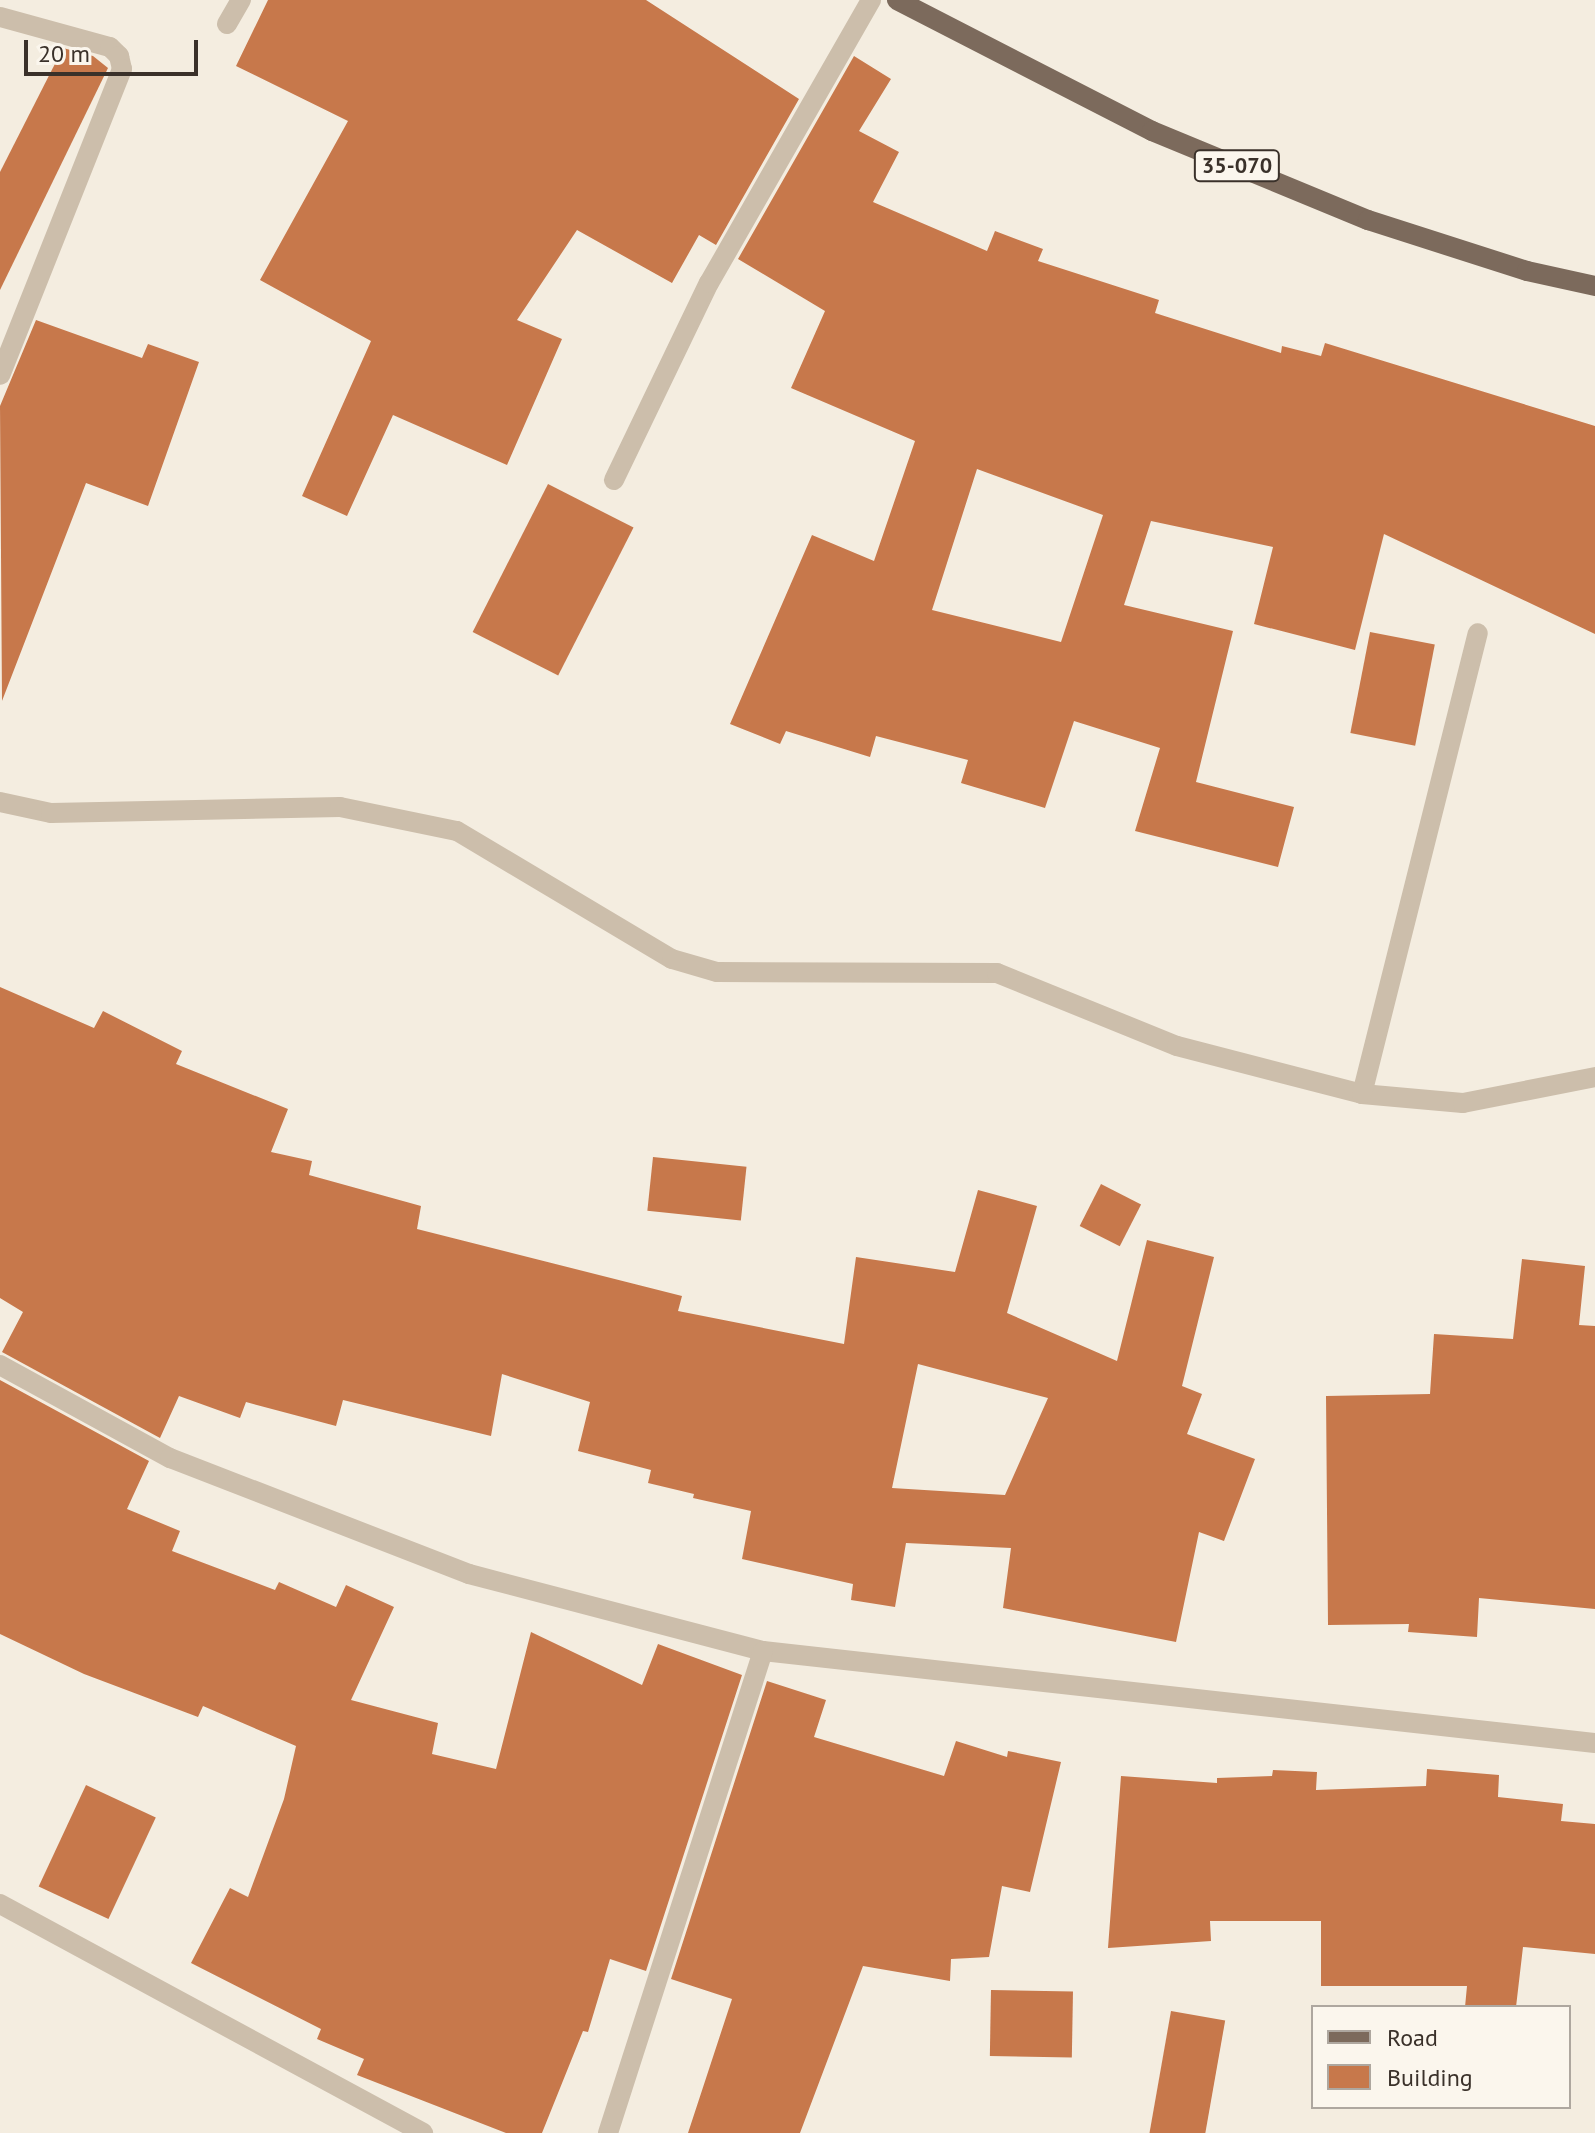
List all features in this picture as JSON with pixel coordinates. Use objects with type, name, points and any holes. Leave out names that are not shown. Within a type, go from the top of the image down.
[{"type":"main road","name":"35-070","points":[[897,0],[1152,131],[1368,220],[1527,271],[1595,286]]},
{"type":"street","points":[[227,24],[241,0]]},
{"type":"street","points":[[614,480],[709,283],[871,0]]},
{"type":"street","points":[[0,17],[110,47],[119,56],[122,69],[0,375]]},
{"type":"street","points":[[1362,1094],[1478,633]]},
{"type":"street","points":[[0,802],[51,813],[340,807],[457,831],[672,959],[717,972],[997,973],[1177,1046],[1362,1094],[1463,1103],[1595,1077]]},
{"type":"street","points":[[0,1365],[170,1458],[454,1568],[763,1651],[1595,1743]]},
{"type":"street","points":[[608,2133],[763,1651]]},
{"type":"street","points":[[0,1904],[423,2133]]},
{"type":"building","points":[[268,0],[646,0],[799,99],[716,245],[699,235],[672,283],[577,230],[517,320],[562,339],[507,465],[393,415],[347,516],[302,496],[371,341],[260,280],[348,121],[236,66]]},
{"type":"building","points":[[63,48],[93,56],[108,68],[0,290],[0,172]]},
{"type":"building","points":[[854,56],[891,79],[859,131],[899,152],[873,202],[987,251],[995,231],[1043,249],[1038,261],[1159,300],[1155,313],[1281,353],[1282,346],[1321,356],[1325,343],[1595,426],[1595,634],[1384,534],[1355,650],[1254,624],[1273,547],[1151,521],[1124,605],[1233,631],[1196,782],[1294,807],[1278,867],[1135,831],[1160,748],[1074,721],[1045,808],[961,783],[968,760],[876,736],[870,757],[786,731],[780,744],[730,724],[812,535],[874,561],[915,441],[791,388],[825,311],[738,259]],"holes":[[[977,469],[1103,515],[1061,642],[932,610]]]},
{"type":"building","points":[[36,320],[142,358],[148,344],[199,362],[148,506],[86,483],[2,701],[0,406]]},
{"type":"building","points":[[548,484],[634,528],[558,675],[473,632]]},
{"type":"building","points":[[1370,632],[1435,645],[1415,746],[1350,733]]},
{"type":"building","points":[[0,987],[94,1028],[103,1011],[182,1051],[176,1064],[288,1109],[271,1152],[312,1161],[309,1175],[421,1206],[417,1229],[682,1296],[678,1311],[844,1344],[856,1257],[955,1272],[978,1190],[1037,1206],[1007,1313],[1117,1361],[1147,1240],[1214,1257],[1182,1386],[1202,1394],[1187,1434],[1255,1459],[1224,1541],[1199,1532],[1176,1642],[1003,1608],[1011,1548],[906,1543],[895,1607],[851,1600],[853,1584],[742,1559],[751,1511],[693,1498],[694,1494],[648,1483],[651,1470],[578,1451],[590,1402],[502,1374],[491,1436],[343,1400],[336,1426],[246,1402],[240,1418],[179,1396],[160,1438],[2,1352],[23,1312],[0,1298]],"holes":[[[918,1364],[1048,1398],[1005,1495],[892,1488]]]},
{"type":"building","points":[[653,1157],[746,1167],[741,1221],[647,1211]]},
{"type":"building","points":[[1101,1184],[1141,1204],[1120,1246],[1080,1226]]},
{"type":"building","points":[[1522,1259],[1585,1266],[1579,1325],[1595,1326],[1595,1609],[1479,1598],[1477,1637],[1408,1632],[1409,1624],[1328,1625],[1326,1396],[1430,1394],[1434,1334],[1513,1339]]},
{"type":"building","points":[[0,1380],[149,1461],[127,1509],[180,1531],[172,1551],[275,1590],[279,1582],[336,1607],[346,1585],[394,1607],[351,1700],[438,1723],[432,1754],[496,1769],[531,1632],[642,1685],[658,1644],[742,1675],[646,1971],[610,1959],[588,2032],[583,2031],[542,2133],[506,2133],[357,2075],[364,2059],[317,2039],[321,2029],[191,1963],[230,1888],[248,1897],[284,1799],[296,1746],[203,1706],[198,1717],[84,1674],[0,1634]]},
{"type":"building","points":[[767,1681],[826,1700],[814,1737],[944,1776],[956,1741],[1007,1757],[1008,1751],[1061,1762],[1030,1892],[1002,1886],[989,1957],[951,1959],[950,1981],[863,1966],[800,2133],[688,2133],[732,1999],[671,1979]]},
{"type":"building","points":[[1427,1769],[1499,1775],[1498,1797],[1563,1804],[1561,1821],[1595,1824],[1595,1954],[1523,1947],[1516,2005],[1465,2005],[1467,1986],[1321,1986],[1321,1921],[1210,1921],[1211,1941],[1108,1948],[1121,1776],[1217,1783],[1217,1778],[1272,1776],[1273,1770],[1317,1772],[1316,1790],[1426,1786]]},
{"type":"building","points":[[86,1785],[156,1818],[108,1919],[39,1887]]},
{"type":"building","points":[[991,1990],[1073,1991],[1072,2057],[990,2056]]},
{"type":"building","points":[[1171,2011],[1225,2021],[1205,2133],[1149,2133]]}]
